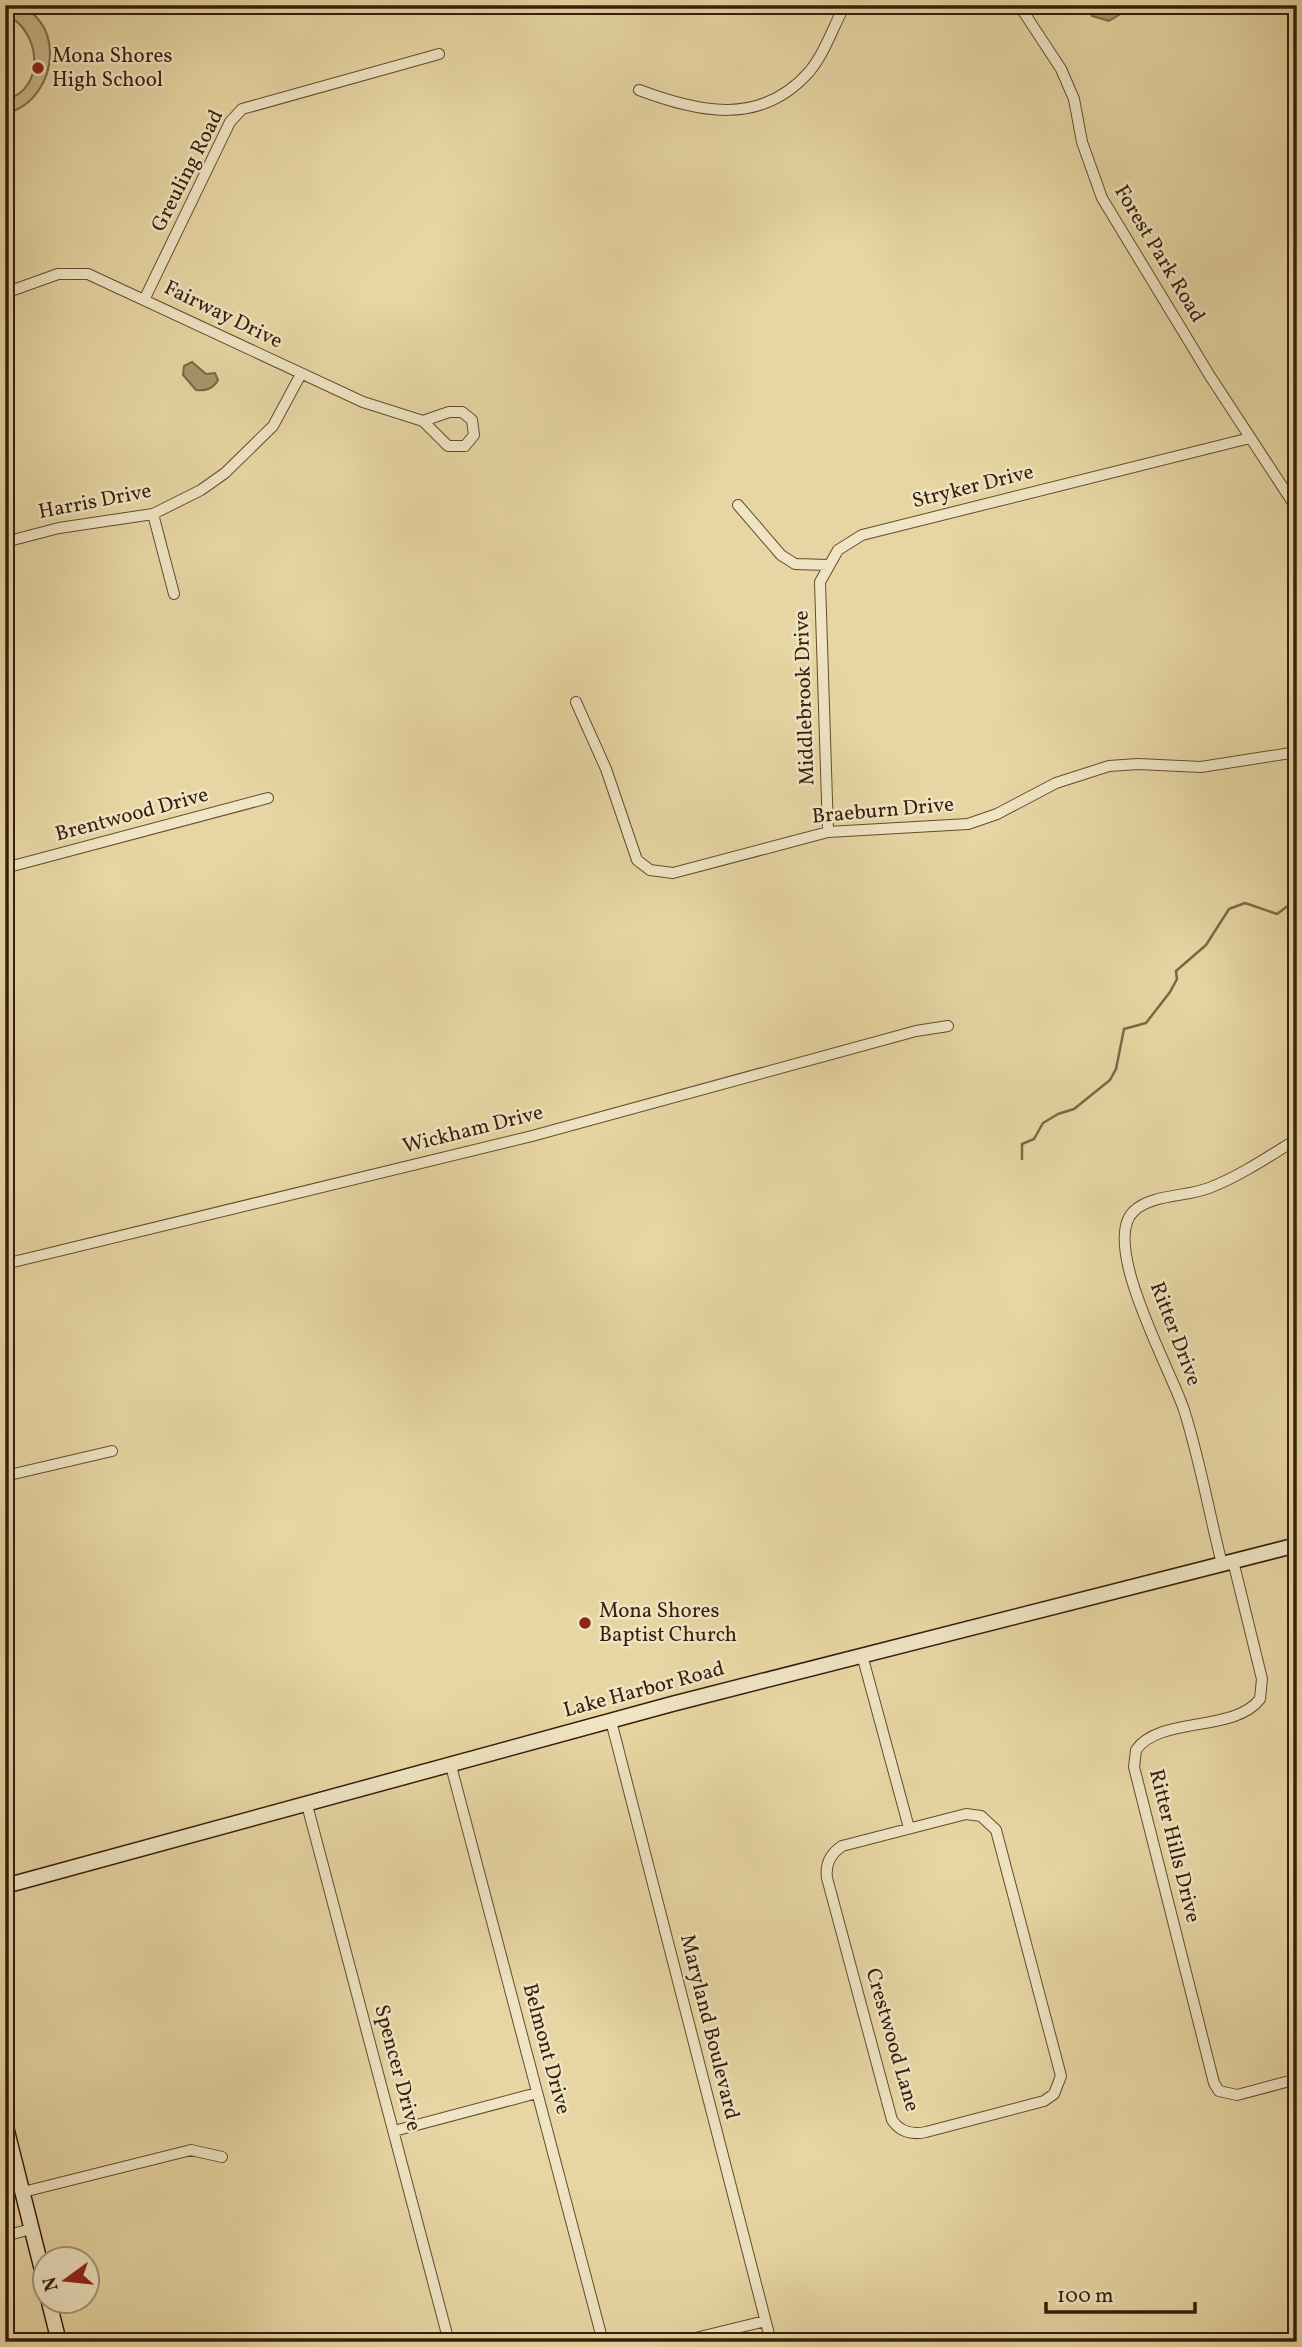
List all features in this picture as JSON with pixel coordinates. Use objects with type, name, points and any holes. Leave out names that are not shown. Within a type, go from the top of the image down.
[{"type":"street","points":[[639,90],[713,111],[734,111],[773,98],[794,85],[809,71],[823,51],[845,5]]},
{"type":"street","name":"Forest Park Road","points":[[1019,5],[1061,69],[1074,99],[1082,142],[1102,198],[1250,438],[1297,509]]},
{"type":"street","name":"Greuling Road","points":[[145,298],[230,122],[242,109],[439,54]]},
{"type":"street","name":"Fairway Drive","points":[[5,293],[58,274],[88,274],[145,298],[363,402],[423,421],[453,448],[465,446],[474,435],[472,420],[462,412],[453,411],[423,421]]},
{"type":"street","name":"Harris Drive","points":[[5,542],[59,528],[153,514],[201,490],[249,451],[273,426],[300,374]]},
{"type":"street","name":"Stryker Drive","points":[[828,565],[838,550],[862,535],[1250,438]]},
{"type":"street","points":[[738,505],[781,555],[795,564],[828,565]]},
{"type":"street","points":[[153,514],[174,594]]},
{"type":"street","name":"Middlebrook Drive","points":[[828,565],[820,582],[828,832]]},
{"type":"street","name":"Braeburn Drive","points":[[576,702],[606,769],[637,860],[650,870],[673,873],[828,832],[968,824],[997,814],[1056,783],[1109,766],[1138,764],[1201,767],[1263,760],[1297,752]]},
{"type":"street","name":"Brentwood Drive","points":[[5,869],[268,798]]},
{"type":"street","name":"Wickham Drive","points":[[5,1264],[532,1136],[916,1031],[948,1026]]},
{"type":"street","name":"Ritter Drive","points":[[1228,1563],[1184,1410],[1144,1318],[1128,1260],[1124,1231],[1126,1221],[1140,1207],[1207,1189],[1245,1171],[1297,1139]]},
{"type":"street","points":[[5,1476],[112,1451]]},
{"type":"street","name":"Lake Harbor Road","points":[[5,1886],[611,1721],[1297,1545]]},
{"type":"street","name":"Ritter Hills Drive","points":[[1228,1563],[1262,1679],[1260,1699],[1244,1712],[1149,1738],[1139,1745],[1134,1758],[1138,1786],[1214,2083],[1219,2091],[1237,2095],[1297,2079]]},
{"type":"street","points":[[862,1655],[909,1828]]},
{"type":"street","name":"Maryland Boulevard","points":[[611,1721],[771,2342]]},
{"type":"street","name":"Belmont Drive","points":[[451,1766],[603,2342]]},
{"type":"street","name":"Spencer Drive","points":[[307,1805],[449,2342]]},
{"type":"street","name":"Crestwood Lane","points":[[972,1814],[988,1821],[996,1830],[1061,2076],[1054,2094],[1044,2101],[918,2134],[901,2129],[892,2120],[826,1872],[829,1859],[842,1846],[909,1828],[972,1814]]},
{"type":"street","points":[[394,2131],[537,2093]]},
{"type":"street","points":[[5,2123],[35,2246]]},
{"type":"street","points":[[23,2192],[191,2150],[222,2157]]},
{"type":"street","points":[[5,2236],[31,2229]]},
{"type":"street","points":[[53,2316],[59,2342]]},
{"type":"street","points":[[679,2342],[765,2321]]},
{"type":"shaded area","points":[[5,5],[25,9],[39,20],[47,35],[50,54],[47,72],[39,90],[25,105],[5,114],[5,100],[19,94],[28,84],[33,72],[34,58],[26,32],[5,14]]},
{"type":"shaded area","points":[[1092,5],[1135,5],[1109,21],[1092,16]]},
{"type":"shaded area","points":[[192,362],[206,374],[215,373],[218,380],[214,386],[206,390],[196,390],[183,375],[184,366]]},
{"type":"waterway","points":[[1022,1159],[1022,1144],[1034,1139],[1043,1123],[1074,1109],[1110,1080],[1116,1069],[1124,1029],[1146,1023],[1170,992],[1177,979],[1176,971],[1206,945],[1229,909],[1245,903],[1277,914],[1297,899]]},
{"type":"place","name":"Mona Shores High School","points":[[38,68]]},
{"type":"place","name":"Mona Shores Baptist Church","points":[[585,1623]]}]
